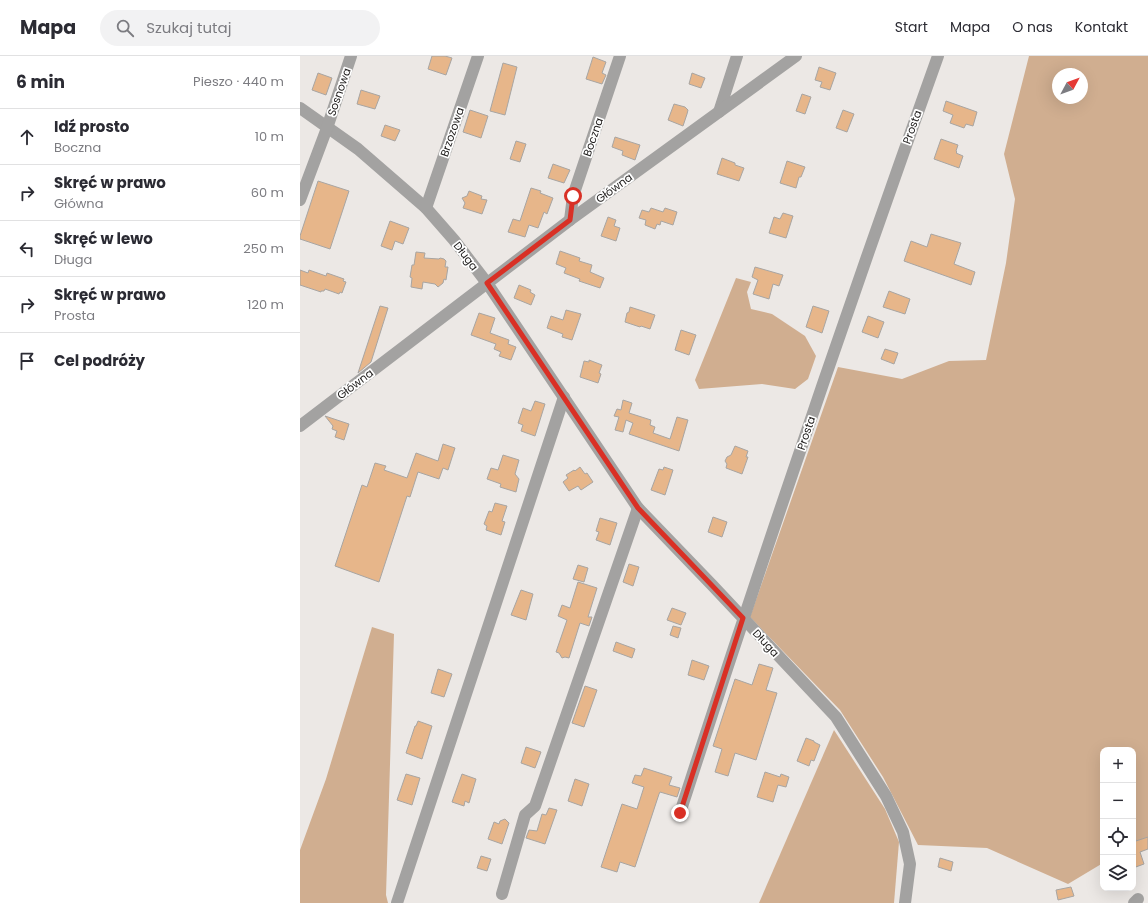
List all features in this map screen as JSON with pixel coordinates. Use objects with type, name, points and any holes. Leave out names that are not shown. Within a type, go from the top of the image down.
[{"type":"street","name":"Sosnowa","points":[[300,200],[327,128],[351,56]]},
{"type":"street","name":"Brzozowa","points":[[426,208],[478,56]]},
{"type":"street","name":"Boczna","points":[[570,220],[573,196],[620,56]]},
{"type":"street","points":[[719,112],[737,56]]},
{"type":"street","name":"Główna","points":[[300,426],[570,220],[796,56]]},
{"type":"street","name":"Prosta","points":[[680,813],[743,618],[867,254],[938,56]]},
{"type":"street","name":"Długa","points":[[300,108],[358,149],[426,208],[454,240],[487,283],[638,508],[836,717],[886,796],[903,832],[910,864],[904,903]]},
{"type":"street","points":[[397,903],[564,398]]},
{"type":"street","points":[[502,894],[525,815],[535,806],[638,508]]},
{"type":"shaded area","points":[[1029,56],[1148,56],[1148,842],[1136,844],[1136,747],[1100,747],[1100,865],[1068,884],[987,848],[918,845],[883,777],[840,710],[750,617],[838,367],[902,379],[949,361],[986,360],[1006,263],[1015,199],[1004,154]]},
{"type":"shaded area","points":[[736,278],[751,282],[747,292],[751,309],[772,314],[805,336],[816,356],[808,379],[795,389],[762,384],[699,389],[695,380]]},
{"type":"shaded area","points":[[372,627],[394,634],[386,895],[388,903],[300,903],[300,850],[326,779]]},
{"type":"shaded area","points":[[834,730],[885,809],[899,842],[894,903],[759,903]]},
{"type":"building","points":[[432,56],[445,56],[452,58],[446,75],[428,69]]},
{"type":"building","points":[[593,57],[606,62],[602,73],[606,75],[602,84],[586,79]]},
{"type":"building","points":[[503,63],[517,67],[505,115],[490,111]]},
{"type":"building","points":[[819,67],[836,73],[830,90],[820,87],[822,82],[815,80]]},
{"type":"building","points":[[318,73],[332,78],[326,95],[312,90]]},
{"type":"building","points":[[692,73],[705,78],[701,88],[689,84]]},
{"type":"building","points":[[361,90],[380,96],[375,109],[357,104]]},
{"type":"building","points":[[802,94],[811,97],[805,114],[796,111]]},
{"type":"building","points":[[946,101],[977,112],[973,126],[966,124],[964,128],[950,123],[953,115],[943,111]]},
{"type":"building","points":[[674,104],[685,107],[688,110],[683,126],[668,120]]},
{"type":"building","points":[[470,110],[488,116],[481,138],[463,132]]},
{"type":"building","points":[[843,110],[854,114],[847,132],[836,128]]},
{"type":"building","points":[[385,125],[400,130],[395,141],[381,136]]},
{"type":"building","points":[[615,137],[640,145],[635,160],[622,155],[623,151],[612,147]]},
{"type":"building","points":[[941,139],[958,145],[956,153],[963,156],[959,168],[934,159]]},
{"type":"building","points":[[516,141],[526,144],[520,162],[510,159]]},
{"type":"building","points":[[722,158],[744,168],[739,181],[717,174]]},
{"type":"building","points":[[787,161],[805,167],[801,177],[799,177],[796,188],[780,183]]},
{"type":"building","points":[[553,164],[570,170],[564,183],[548,178]]},
{"type":"building","points":[[318,181],[349,191],[330,249],[300,239]]},
{"type":"building","points":[[531,188],[541,191],[540,193],[553,198],[547,214],[544,212],[538,228],[529,225],[525,237],[508,232],[513,219],[520,221]]},
{"type":"building","points":[[469,191],[482,196],[481,199],[487,200],[482,214],[463,208],[465,203],[462,198],[467,196]]},
{"type":"building","points":[[651,208],[663,212],[665,208],[677,212],[673,225],[661,221],[660,225],[657,224],[655,229],[645,225],[646,220],[639,218],[642,210],[649,212]]},
{"type":"building","points":[[783,213],[793,216],[786,238],[769,233],[774,217],[780,219]]},
{"type":"building","points":[[608,217],[616,220],[614,226],[620,228],[616,241],[601,236]]},
{"type":"building","points":[[390,221],[409,228],[403,244],[395,241],[392,250],[381,246]]},
{"type":"building","points":[[931,234],[961,243],[954,264],[975,272],[971,285],[904,261],[911,241],[927,247]]},
{"type":"building","points":[[560,251],[580,258],[579,261],[592,265],[590,272],[604,278],[600,288],[579,281],[580,279],[564,273],[566,268],[556,264]]},
{"type":"building","points":[[416,252],[425,253],[424,258],[440,258],[446,261],[445,267],[448,267],[446,280],[444,279],[443,283],[438,287],[435,284],[423,282],[422,289],[411,287],[412,278],[410,277]]},
{"type":"building","points":[[755,267],[783,275],[779,286],[773,284],[769,299],[753,294],[758,280],[752,277]]},
{"type":"building","points":[[300,270],[308,273],[309,270],[326,276],[327,273],[344,279],[343,281],[346,282],[342,293],[340,292],[339,294],[325,289],[321,292],[300,285]]},
{"type":"building","points":[[519,285],[531,290],[530,292],[535,295],[531,305],[514,298]]},
{"type":"building","points":[[889,291],[910,299],[905,314],[883,307]]},
{"type":"building","points":[[380,306],[388,308],[371,362],[358,373]]},
{"type":"building","points":[[813,306],[829,311],[822,333],[806,327]]},
{"type":"building","points":[[630,307],[655,315],[650,329],[625,322]]},
{"type":"building","points":[[566,310],[581,314],[572,340],[562,337],[563,334],[547,328],[551,316],[563,320]]},
{"type":"building","points":[[479,313],[495,318],[490,333],[509,340],[508,344],[516,347],[511,360],[499,356],[501,352],[494,349],[496,344],[471,335]]},
{"type":"building","points":[[868,316],[884,322],[878,338],[862,332]]},
{"type":"building","points":[[681,330],[696,335],[689,355],[675,350]]},
{"type":"building","points":[[885,349],[898,353],[894,364],[881,359]]},
{"type":"building","points":[[589,360],[602,365],[598,383],[580,377],[584,361],[589,362]]},
{"type":"building","points":[[623,400],[632,403],[629,413],[651,420],[650,425],[655,427],[653,433],[670,439],[677,417],[688,420],[679,451],[629,434],[633,423],[626,420],[623,432],[615,430],[619,417],[614,416],[617,409],[621,410]]},
{"type":"building","points":[[535,401],[545,404],[535,436],[521,431],[523,425],[518,423],[523,408],[531,411]]},
{"type":"building","points":[[325,416],[349,424],[344,440],[335,437],[337,431],[332,429],[333,426]]},
{"type":"building","points":[[443,444],[455,448],[448,470],[443,468],[439,479],[418,472],[410,497],[407,496],[379,582],[335,566],[362,485],[367,487],[375,463],[386,466],[384,470],[407,478],[416,453],[438,461]]},
{"type":"building","points":[[735,446],[748,451],[746,457],[748,457],[742,474],[726,468],[727,464],[725,461],[727,457],[731,455]]},
{"type":"building","points":[[503,455],[519,460],[515,474],[519,479],[516,492],[500,487],[501,484],[487,479],[491,468],[498,470]]},
{"type":"building","points":[[580,467],[585,474],[587,473],[593,482],[581,490],[578,486],[569,491],[563,482],[568,478],[566,475]]},
{"type":"building","points":[[664,467],[673,470],[665,495],[651,490],[659,469],[663,470]]},
{"type":"building","points":[[495,503],[507,506],[502,521],[505,522],[501,535],[486,530],[487,526],[484,524],[489,511],[492,512]]},
{"type":"building","points":[[713,517],[727,522],[722,537],[708,532]]},
{"type":"building","points":[[600,518],[617,523],[610,545],[596,540],[599,532],[596,531]]},
{"type":"building","points":[[629,564],[639,567],[633,586],[623,582]]},
{"type":"building","points":[[578,565],[588,568],[584,582],[573,579]]},
{"type":"building","points":[[578,582],[597,588],[588,617],[592,617],[589,626],[580,623],[569,658],[562,658],[559,653],[556,652],[567,620],[558,616],[562,605],[570,608]]},
{"type":"building","points":[[521,590],[533,594],[526,620],[511,615]]},
{"type":"building","points":[[672,608],[686,613],[681,625],[667,620]]},
{"type":"building","points":[[673,626],[681,628],[678,638],[670,635]]},
{"type":"building","points":[[616,642],[635,649],[632,658],[613,651]]},
{"type":"building","points":[[692,660],[709,666],[704,680],[688,675]]},
{"type":"building","points":[[759,664],[773,668],[766,690],[777,693],[756,760],[735,753],[728,776],[715,772],[722,749],[713,746],[735,679],[752,685]]},
{"type":"building","points":[[438,669],[452,674],[444,697],[431,693]]},
{"type":"building","points":[[585,686],[597,690],[584,727],[572,723]]},
{"type":"building","points":[[418,721],[432,726],[422,759],[406,753]]},
{"type":"building","points":[[806,738],[820,745],[814,761],[811,760],[809,766],[797,761]]},
{"type":"building","points":[[526,747],[541,752],[535,768],[521,763]]},
{"type":"building","points":[[644,768],[672,777],[669,785],[680,788],[677,797],[660,792],[635,867],[620,862],[617,872],[601,867],[622,804],[637,809],[644,787],[632,783],[635,775],[641,776]]},
{"type":"building","points":[[765,772],[780,777],[781,774],[789,777],[786,787],[778,785],[773,802],[757,797]]},
{"type":"building","points":[[406,774],[420,778],[412,805],[397,800]]},
{"type":"building","points":[[462,774],[476,779],[469,803],[465,801],[464,806],[452,802]]},
{"type":"building","points":[[575,779],[589,784],[582,806],[568,801]]},
{"type":"building","points":[[549,808],[557,810],[545,844],[526,838],[529,830],[537,831],[542,814],[546,815]]},
{"type":"building","points":[[505,819],[509,823],[502,844],[488,839],[494,822],[499,824],[500,821]]},
{"type":"building","points":[[1148,837],[1148,849],[1140,852],[1144,864],[1136,867],[1136,841]]},
{"type":"building","points":[[481,856],[491,859],[487,871],[477,868]]},
{"type":"building","points":[[940,858],[953,862],[951,871],[938,867]]},
{"type":"building","points":[[1071,887],[1074,896],[1058,900],[1056,890]]},
{"type":"route","points":[[573,196],[570,220],[487,283],[638,508],[743,618],[680,813]]}]
